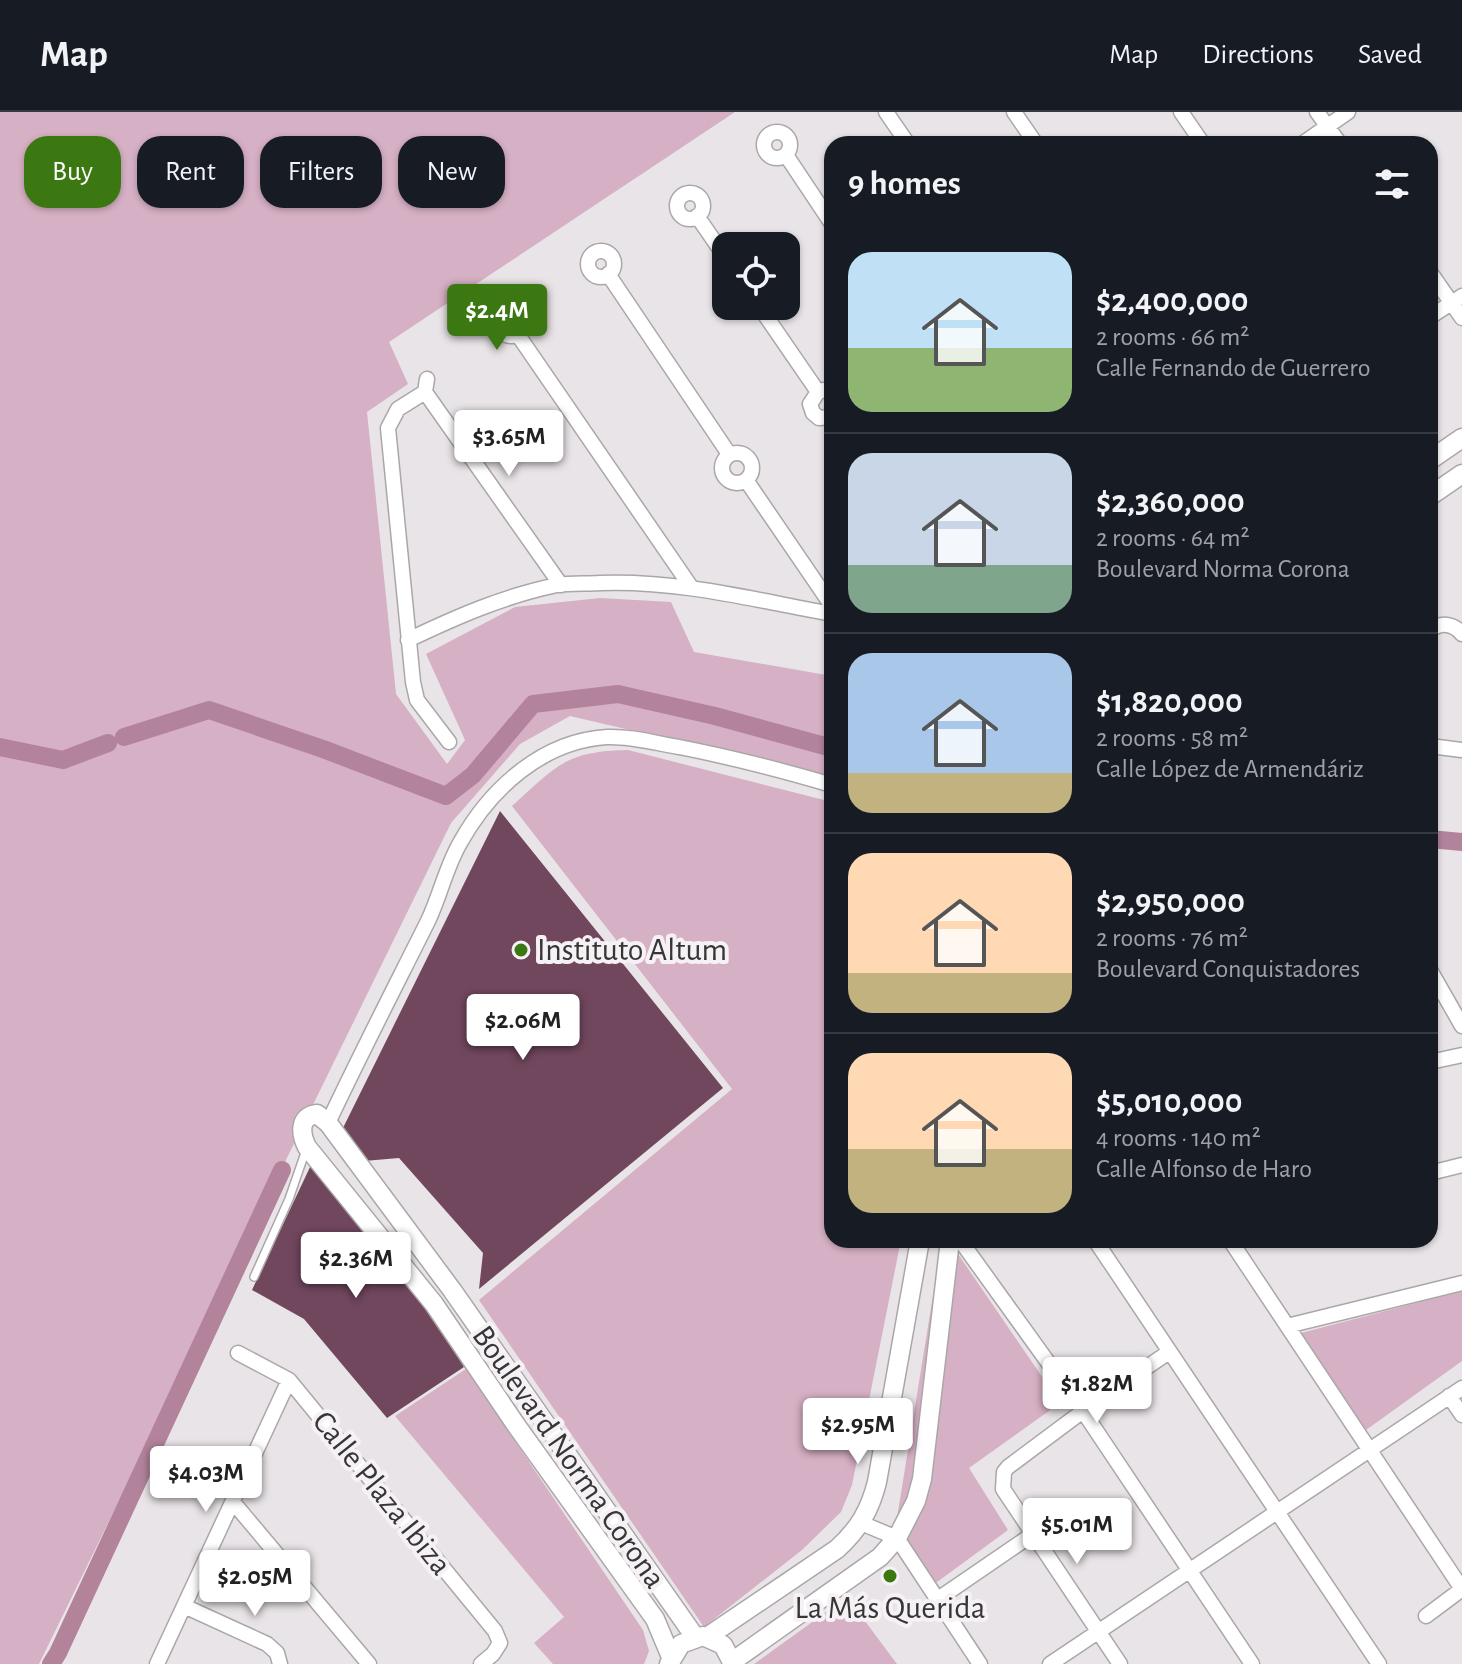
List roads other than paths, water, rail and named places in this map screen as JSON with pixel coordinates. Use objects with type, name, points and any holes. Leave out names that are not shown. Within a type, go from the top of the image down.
[{"type":"street","points":[[886,112],[902,136]]},
{"type":"street","points":[[1014,112],[1030,136]]},
{"type":"street","points":[[1181,112],[1198,136]]},
{"type":"street","points":[[1317,112],[1334,136]]},
{"type":"street","points":[[1313,136],[1348,112]]},
{"type":"street","points":[[786,155],[824,212]]},
{"type":"street","points":[[697,216],[712,238]]},
{"type":"street","points":[[608,274],[729,454]]},
{"type":"street","points":[[1438,280],[1457,299],[1462,318]]},
{"type":"street","points":[[1438,312],[1457,299]]},
{"type":"street","points":[[770,320],[824,391]]},
{"type":"street","points":[[518,335],[691,587]]},
{"type":"street","points":[[449,742],[417,700],[408,640],[388,428],[398,409],[426,386],[561,585]]},
{"type":"street","points":[[824,393],[810,404],[813,413],[824,419]]},
{"type":"street","points":[[1438,454],[1462,438]]},
{"type":"street","points":[[740,452],[749,457],[752,472],[746,480],[735,483],[724,476],[722,464],[729,454],[740,452]]},
{"type":"street","points":[[1438,490],[1462,474]]},
{"type":"street","points":[[746,480],[824,594]]},
{"type":"street","points":[[408,640],[461,614],[513,595],[561,585],[629,582],[691,587],[824,612]]},
{"type":"street","points":[[1438,627],[1453,625],[1462,634]]},
{"type":"street","points":[[307,1147],[302,1137],[303,1122],[313,1113],[328,1123],[429,919],[459,844],[493,794],[522,768],[584,739],[609,737],[636,739],[746,760],[824,783]]},
{"type":"street","points":[[1438,747],[1462,750]]},
{"type":"street","points":[[1438,984],[1462,1026]]},
{"type":"street","points":[[1438,1060],[1462,1055]]},
{"type":"street","name":"Boulevard Norma Corona","points":[[328,1123],[701,1637],[723,1645],[733,1662]]},
{"type":"street","name":"Boulevard Norma Corona","points":[[307,1147],[434,1304],[655,1619],[670,1660]]},
{"type":"street","points":[[1438,1171],[1462,1165]]},
{"type":"street","points":[[670,1660],[681,1644],[701,1637],[837,1549],[861,1523],[872,1502],[877,1482],[919,1248]]},
{"type":"street","points":[[733,1662],[869,1568],[897,1538],[916,1501],[922,1479],[949,1248]]},
{"type":"street","points":[[966,1248],[1083,1411],[1252,1664]]},
{"type":"street","points":[[1100,1248],[1379,1664]]},
{"type":"street","points":[[1235,1248],[1462,1589],[1426,1616]]},
{"type":"street","points":[[1287,1326],[1462,1283]]},
{"type":"street","points":[[434,1304],[452,1290]]},
{"type":"street","points":[[1120,1664],[1003,1489],[1004,1472],[1083,1411],[1169,1352]]},
{"type":"street","name":"Calle Plaza Ibiza","points":[[238,1353],[289,1380],[495,1631],[500,1643],[481,1664]]},
{"type":"street","points":[[157,1664],[289,1380]]},
{"type":"street","points":[[1050,1664],[1456,1392],[1462,1415]]},
{"type":"street","points":[[233,1502],[369,1664]]},
{"type":"street","points":[[861,1523],[897,1538],[980,1664]]},
{"type":"street","points":[[938,1599],[1033,1534]]},
{"type":"street","points":[[184,1606],[267,1644],[277,1653],[280,1664]]},
{"type":"lane","points":[[254,1277],[289,1199],[307,1147]]},
{"type":"waterway","points":[[124,737],[209,710],[446,796],[473,775],[533,704],[618,694],[824,746]]},
{"type":"waterway","points":[[0,747],[63,760],[108,743]]},
{"type":"waterway","points":[[1438,840],[1462,842]]},
{"type":"waterway","points":[[51,1664],[282,1170]]},
{"type":"place","name":"Instituto Altum","points":[[521,950]]},
{"type":"place","name":"La Más Querida","points":[[890,1576]]}]
